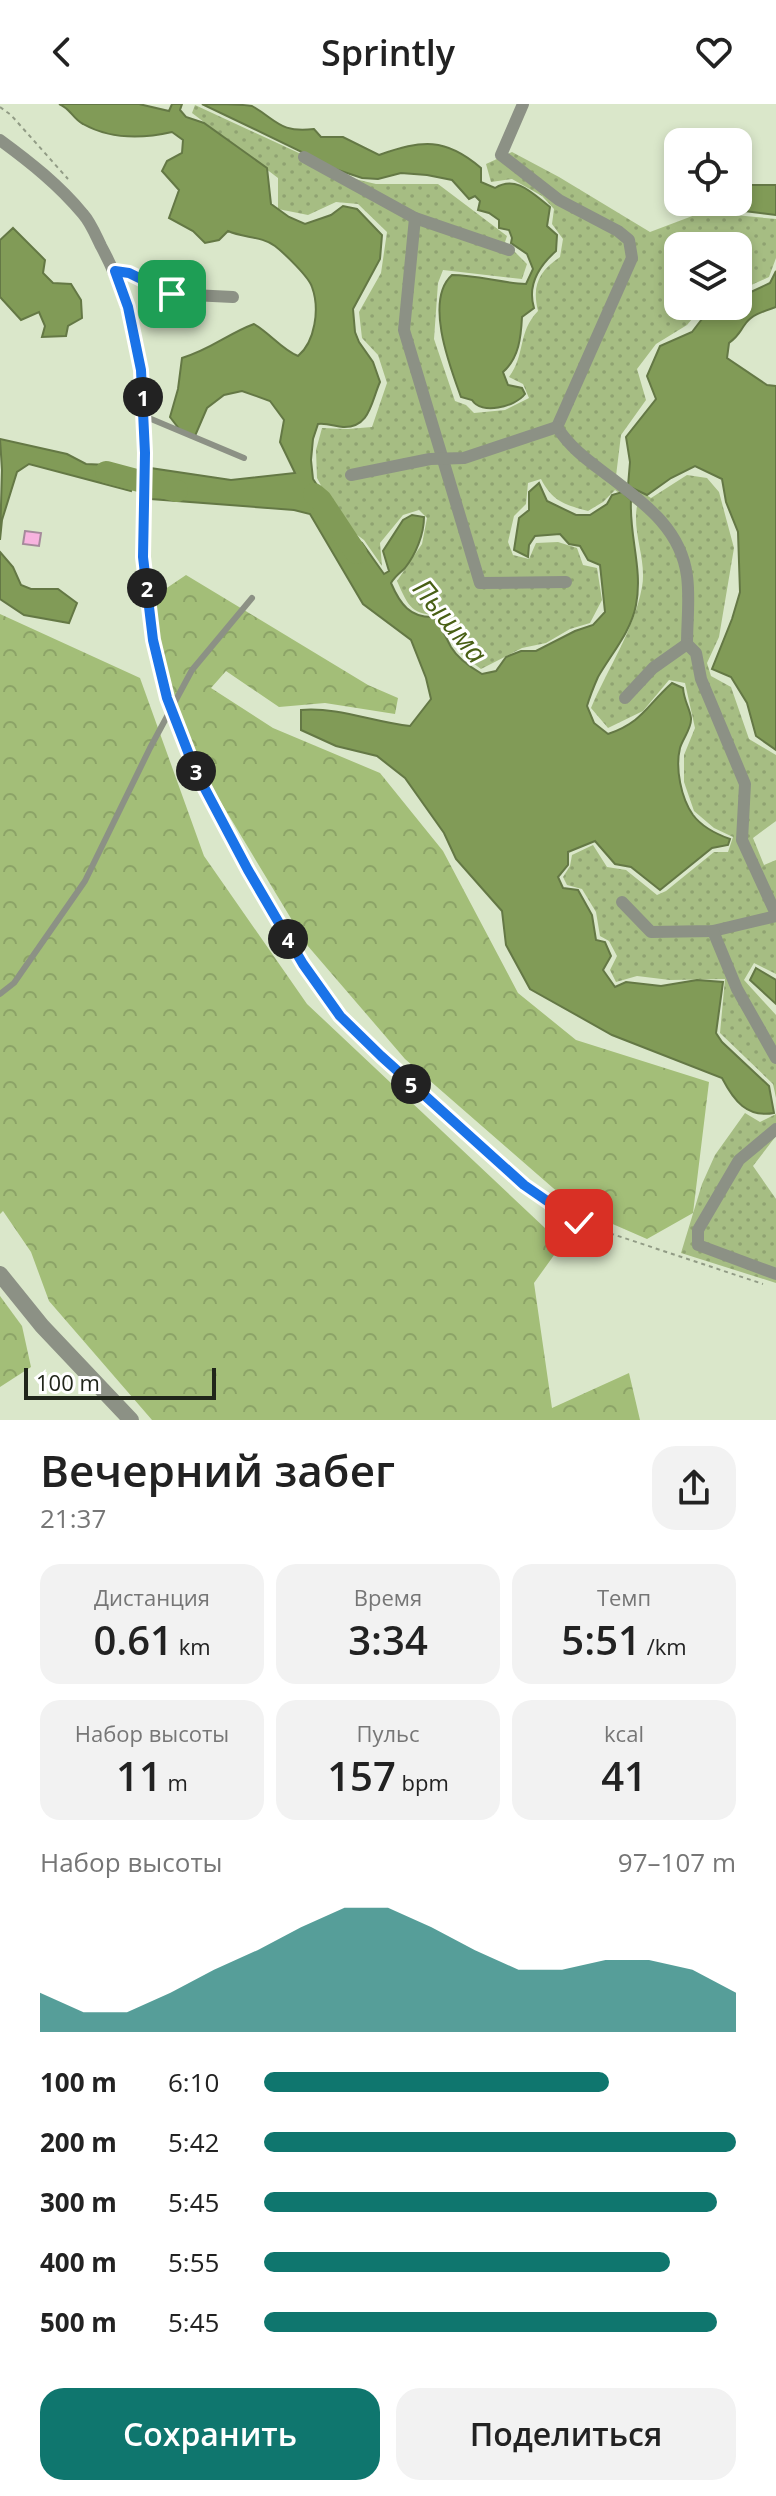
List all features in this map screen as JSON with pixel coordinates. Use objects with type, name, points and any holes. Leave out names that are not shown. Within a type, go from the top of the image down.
[{"type":"street","points":[[351,475],[430,459],[464,458],[557,427],[632,258],[629,240],[618,231],[559,200],[501,155],[523,104]]},
{"type":"street","points":[[0,140],[42,171],[85,216],[115,271],[128,307],[141,370],[145,455]]},
{"type":"street","points":[[304,157],[415,218],[509,250]]},
{"type":"street","points":[[415,218],[404,330],[480,583],[566,582]]},
{"type":"street","points":[[115,271],[129,273],[172,294],[233,297]]},
{"type":"street","points":[[557,427],[569,446],[664,522],[677,547],[687,574],[691,649],[745,784],[742,840],[776,915],[713,931],[651,932],[622,902]]},
{"type":"street","points":[[625,698],[653,668],[691,649]]},
{"type":"street","points":[[713,931],[737,989],[776,1058]]},
{"type":"street","points":[[776,1129],[739,1160],[698,1230],[698,1245],[776,1274]]},
{"type":"street","points":[[0,1274],[42,1326],[131,1420]]},
{"type":"lane","points":[[144,416],[244,458]]},
{"type":"lane","points":[[0,994],[14,983],[85,881],[192,670],[252,598]]},
{"type":"path","points":[[0,107],[11,115],[74,187]]},
{"type":"path","points":[[145,455],[143,557],[153,640],[171,708],[195,770],[248,870],[303,964],[340,1016],[524,1185],[579,1223],[762,1283]]},
{"type":"shaded area","points":[[59,104],[139,104],[169,111],[172,104],[182,104],[180,110],[186,117],[204,123],[267,168],[271,204],[289,217],[305,224],[331,215],[343,206],[357,209],[382,235],[380,259],[353,309],[355,332],[373,362],[380,382],[368,412],[359,423],[343,427],[318,424],[311,460],[313,479],[338,529],[362,543],[384,574],[389,571],[383,551],[403,520],[412,515],[424,517],[416,550],[391,583],[398,597],[412,612],[434,617],[454,651],[469,666],[482,674],[496,671],[506,657],[521,651],[536,651],[593,625],[605,612],[600,565],[588,560],[580,546],[569,544],[560,534],[535,536],[529,545],[528,557],[514,550],[519,518],[529,510],[529,492],[539,483],[547,501],[576,515],[590,515],[607,504],[612,495],[622,492],[631,500],[638,578],[636,605],[630,624],[598,677],[587,706],[594,723],[608,734],[637,718],[672,683],[683,688],[691,718],[679,756],[682,792],[697,819],[710,830],[730,839],[728,845],[712,848],[660,890],[631,867],[615,864],[595,841],[568,852],[568,865],[558,877],[563,888],[578,890],[592,915],[596,940],[605,942],[611,956],[603,970],[615,987],[626,982],[661,986],[697,980],[723,982],[716,1033],[769,1086],[774,1113],[749,1110],[731,1094],[722,1078],[612,1035],[530,989],[506,945],[502,911],[456,859],[444,833],[405,778],[377,756],[336,746],[301,730],[301,710],[329,711],[410,726],[431,699],[411,640],[363,604],[310,514],[294,510],[151,499],[150,468],[231,480],[295,473],[280,442],[284,420],[270,401],[242,391],[224,395],[207,408],[195,436],[180,430],[170,417],[182,358],[244,328],[254,324],[298,356],[312,334],[316,305],[312,287],[296,265],[270,243],[228,231],[219,240],[205,243],[193,231],[169,218],[179,190],[162,171],[167,161],[182,153],[183,140],[172,132],[149,136],[104,133],[80,122]]},
{"type":"shaded area","points":[[202,104],[252,106],[280,125],[314,129],[321,137],[343,137],[379,155],[421,144],[444,146],[481,168],[481,182],[495,188],[517,185],[550,207],[547,226],[557,235],[556,251],[536,276],[532,292],[534,308],[522,317],[516,354],[503,372],[508,385],[522,388],[525,394],[514,403],[498,408],[476,405],[472,400],[461,397],[446,352],[440,300],[444,286],[452,275],[526,284],[533,269],[527,254],[511,243],[509,230],[499,228],[499,220],[478,210],[480,201],[475,196],[469,199],[452,180],[401,173],[378,179],[362,178],[317,163],[304,153]]},
{"type":"shaded area","points":[[195,105],[355,179],[376,184],[438,184],[507,236],[505,242],[527,264],[522,279],[443,270],[438,283],[434,339],[455,401],[466,405],[474,413],[505,410],[529,398],[523,384],[509,377],[518,360],[527,327],[538,311],[538,280],[546,268],[560,257],[563,239],[552,224],[554,209],[542,196],[512,179],[491,182],[486,164],[512,152],[650,232],[692,216],[776,219],[776,258],[769,277],[752,285],[752,232],[664,232],[664,320],[691,320],[656,344],[637,369],[646,400],[621,435],[616,476],[651,498],[687,475],[707,478],[719,492],[734,548],[719,637],[707,663],[711,676],[731,687],[749,739],[776,755],[776,821],[753,838],[764,865],[776,860],[776,974],[754,963],[744,980],[776,1015],[776,1098],[773,1084],[720,1033],[725,979],[670,980],[637,976],[616,982],[610,970],[617,956],[609,941],[600,936],[596,912],[582,889],[567,885],[563,877],[572,855],[593,845],[607,867],[626,870],[657,895],[714,852],[728,852],[733,837],[714,828],[694,811],[684,782],[684,755],[695,728],[685,683],[669,680],[643,711],[608,728],[591,708],[627,634],[642,587],[637,506],[615,490],[588,511],[560,501],[541,479],[528,483],[526,504],[514,516],[508,542],[513,555],[529,559],[536,543],[558,542],[577,548],[583,565],[597,568],[602,600],[590,623],[570,629],[546,643],[522,648],[481,669],[461,654],[442,616],[412,608],[397,581],[422,544],[427,518],[419,510],[403,515],[380,543],[382,566],[364,540],[341,523],[317,478],[316,450],[322,428],[372,427],[387,383],[378,355],[362,338],[359,312],[381,273],[387,232],[358,204],[336,202],[308,215],[278,209],[278,178],[192,113]]},
{"type":"shaded area","points":[[752,185],[776,185],[776,215],[752,212]]},
{"type":"shaded area","points":[[13,228],[45,260],[43,273],[53,283],[71,284],[81,300],[82,318],[68,326],[66,336],[42,337],[45,326],[39,312],[21,320],[0,297],[0,240]]},
{"type":"shaded area","points":[[776,271],[776,307],[752,318],[752,291],[770,283]]},
{"type":"shaded area","points":[[701,320],[749,320],[729,343],[727,358],[767,385],[776,386],[776,750],[756,736],[747,703],[731,677],[712,669],[740,592],[738,532],[726,502],[722,479],[695,466],[647,495],[628,486],[630,462],[626,437],[656,399],[647,376],[660,346],[692,332]]},
{"type":"shaded area","points":[[0,439],[67,454],[86,464],[109,465],[137,472],[131,491],[29,464],[17,472],[2,520],[0,540]]},
{"type":"shaded area","points":[[0,552],[13,567],[21,585],[31,589],[58,589],[77,603],[69,623],[24,615],[0,599]]},
{"type":"shaded area","points":[[756,968],[776,980],[776,1004],[750,980]]},
{"type":"shaded area","points":[[745,1113],[760,1122],[776,1114],[776,1136],[753,1166],[776,1199],[776,1283],[681,1253],[702,1184],[715,1155]]},
{"type":"green space","points":[[186,575],[368,685],[398,698],[395,714],[325,703],[279,707],[226,671],[211,688],[273,728],[380,773],[443,851],[518,993],[576,1040],[709,1082],[693,1213],[647,1239],[576,1208],[405,1059],[307,945],[208,781],[169,686],[152,598]]},
{"type":"green space","points":[[0,614],[140,678],[204,856],[307,1004],[562,1244],[534,1283],[552,1408],[629,1373],[640,1420],[152,1420],[49,1301],[31,1252],[3,1211],[0,1214]]},
{"type":"green space","points":[[0,1296],[22,1326],[31,1367],[0,1387]]},
{"type":"building","points":[[25,531],[41,533],[39,546],[23,544]]},
{"type":"waterway","name":"Пышма","points":[[106,472],[177,491]]},
{"type":"waterway","name":"Пышма","points":[[314,494],[356,553]]},
{"type":"route","points":[[172,294],[129,273],[115,271],[128,307],[141,370],[145,453],[143,557],[153,640],[167,698],[195,770],[303,964],[340,1016],[524,1185],[579,1223]]}]
